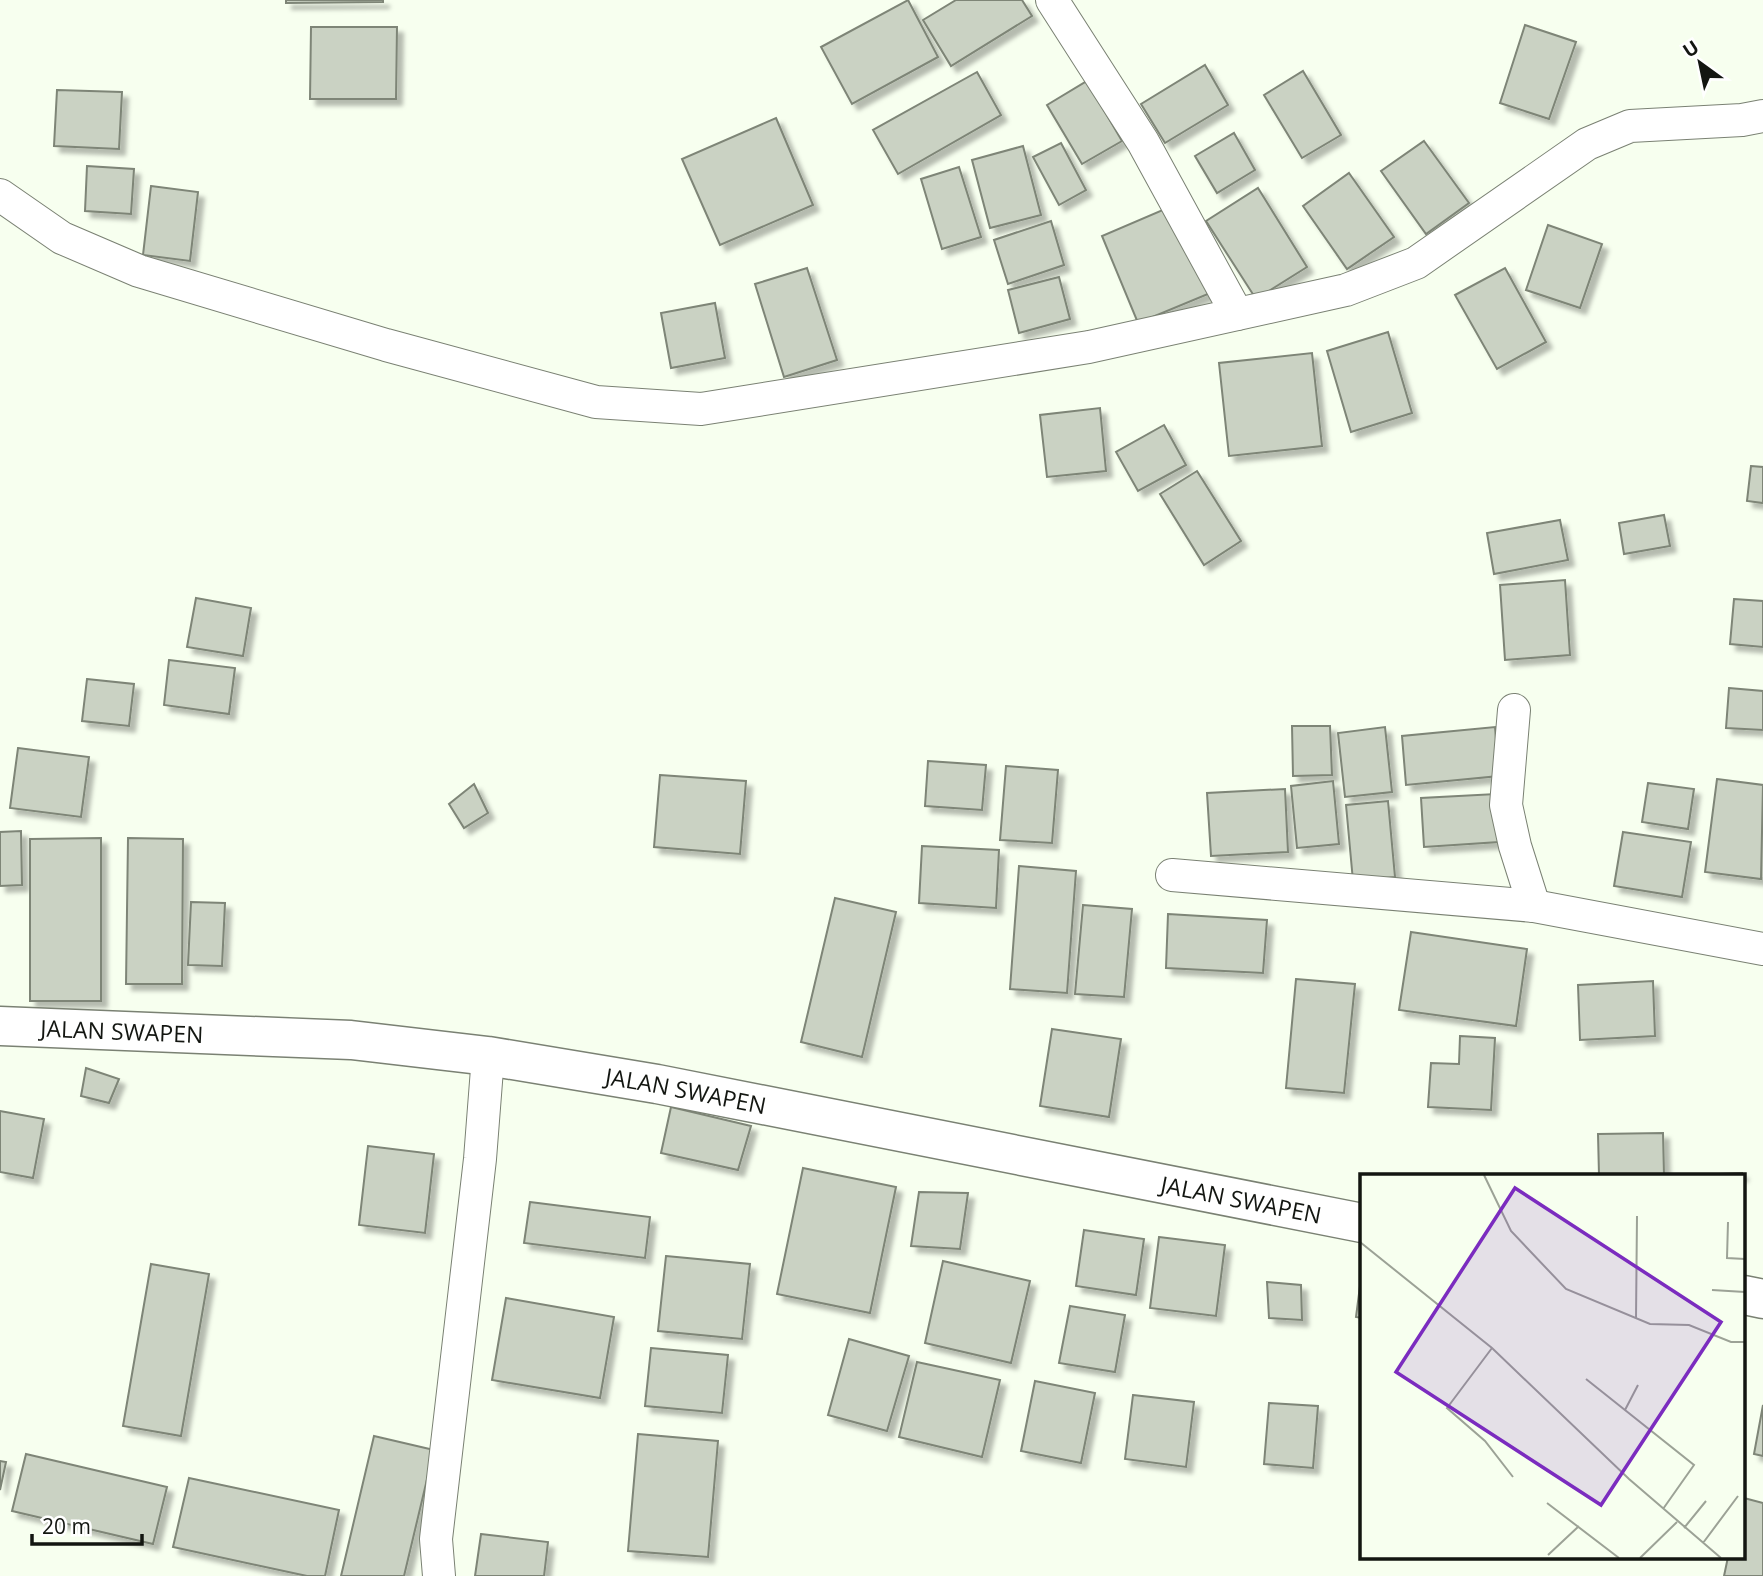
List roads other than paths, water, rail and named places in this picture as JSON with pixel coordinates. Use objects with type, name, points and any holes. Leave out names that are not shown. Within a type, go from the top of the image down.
[{"type":"main road","name":"JALAN SWAPEN","points":[[0,1026],[351,1040],[488,1056],[657,1084],[1360,1223]]},
{"type":"street","points":[[1052,0],[1143,142],[1237,314]]},
{"type":"street","points":[[0,195],[62,238],[139,271],[386,345],[596,402],[713,408],[1089,347],[1346,290],[1416,263],[1553,164],[1587,144],[1630,126],[1742,120],[1763,116]]},
{"type":"street","points":[[1514,710],[1506,805],[1508,822],[1534,906]]},
{"type":"street","points":[[1172,875],[1534,906],[1763,949]]},
{"type":"street","points":[[439,1576],[436,1539],[480,1159],[488,1056]]}]
